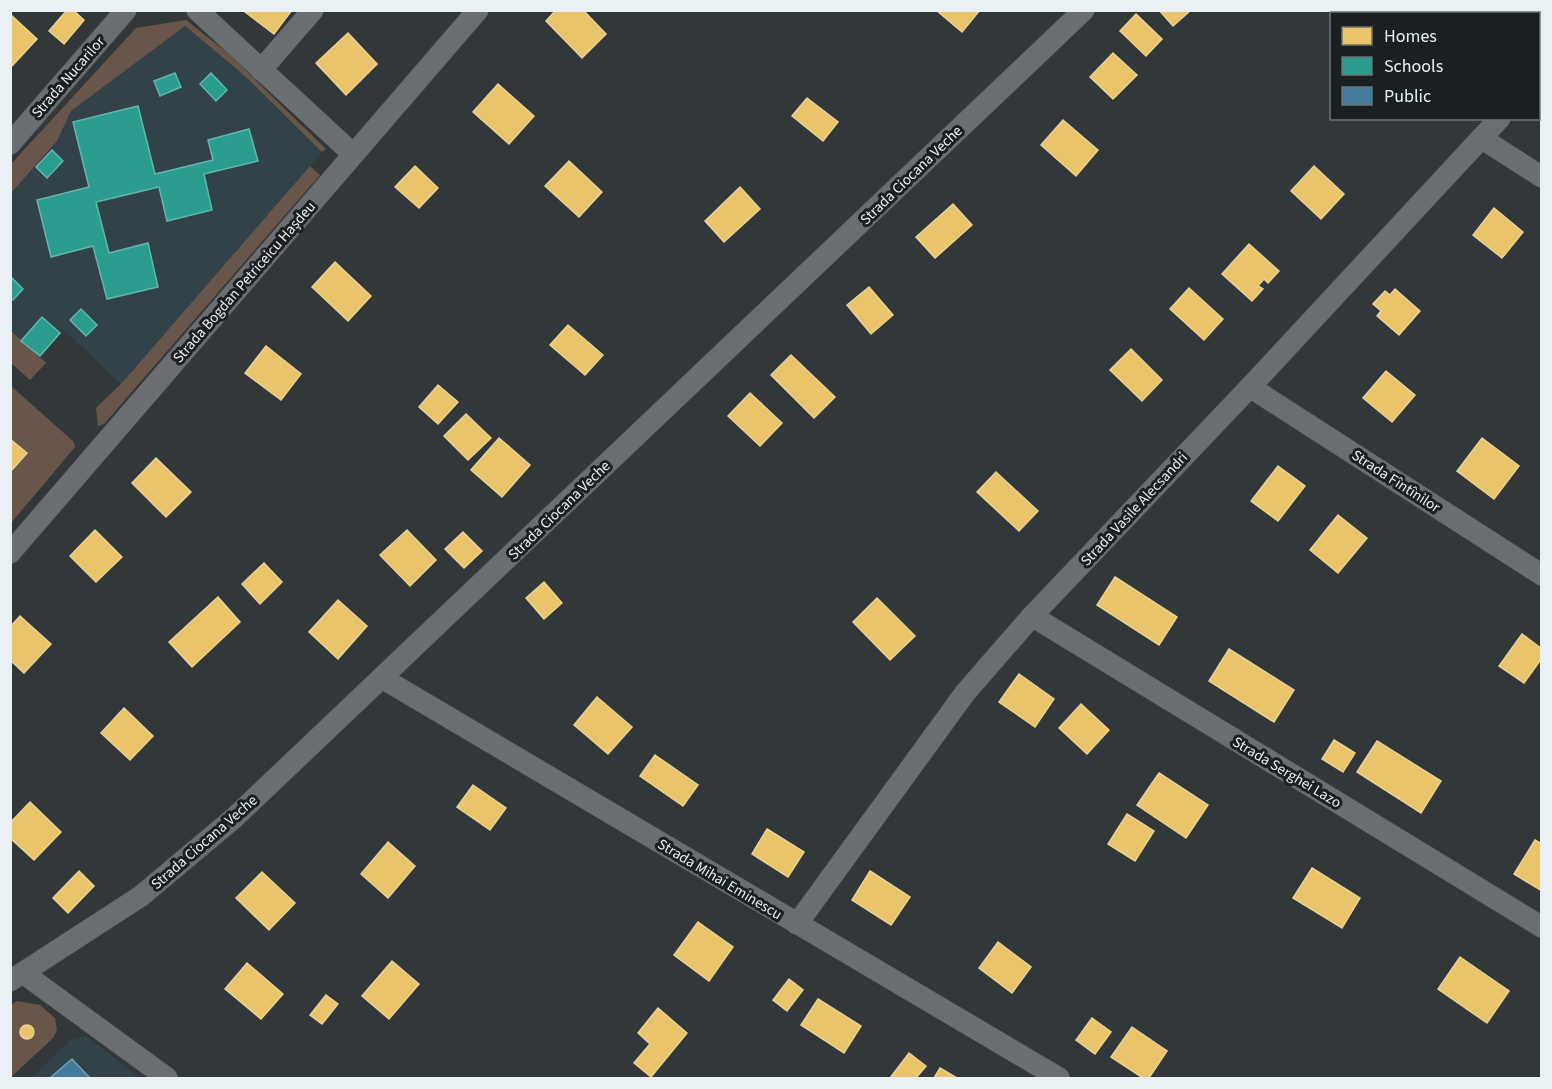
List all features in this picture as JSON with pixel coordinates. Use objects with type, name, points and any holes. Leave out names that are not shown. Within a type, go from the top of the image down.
[{"type":"street","name":"Strada Nucarilor","points":[[10,144],[126,10]]},
{"type":"street","points":[[197,10],[353,154]]},
{"type":"street","points":[[261,70],[313,10]]},
{"type":"street","name":"Strada Bogdan Petriceicu Hașdeu","points":[[10,553],[478,10]]},
{"type":"street","name":"Strada Ciocana Veche","points":[[17,977],[141,896],[234,818],[1084,10]]},
{"type":"street","name":"Strada Vasile Alecsandri","points":[[797,924],[965,693],[1032,616],[1250,387],[1498,120]]},
{"type":"street","points":[[1481,138],[1542,177]]},
{"type":"street","name":"Strada Fîntînilor","points":[[1250,387],[1542,575]]},
{"type":"street","name":"Strada Serghei Lazo","points":[[1032,616],[1542,927]]},
{"type":"street","name":"Strada Mihai Eminescu","points":[[382,678],[1059,1078]]},
{"type":"street","points":[[17,977],[167,1078]]},
{"type":"shaded area","points":[[186,20],[229,54],[326,149],[322,152],[246,77],[185,26],[71,111],[57,141],[11,193],[11,164],[136,28]]},
{"type":"shaded area","points":[[185,26],[246,77],[322,152],[121,384],[63,329],[40,356],[11,330],[11,193],[57,141],[71,111]]},
{"type":"shaded area","points":[[310,166],[320,175],[104,424],[98,426],[96,408],[121,384]]},
{"type":"shaded area","points":[[10,330],[46,363],[30,380],[11,363]]},
{"type":"shaded area","points":[[11,386],[74,442],[75,447],[11,523]]},
{"type":"shaded area","points":[[17,1001],[40,1005],[55,1018],[57,1030],[53,1038],[11,1077],[11,1005]]},
{"type":"shaded area","points":[[86,1036],[140,1078],[31,1078],[72,1039]]},
{"type":"building: Homes","points":[[67,10],[73,10],[84,20],[64,44],[49,31]]},
{"type":"building: Homes","points":[[247,10],[292,10],[274,34],[245,12]]},
{"type":"building: Homes","points":[[556,10],[583,10],[606,34],[582,58],[546,21]]},
{"type":"building: Homes","points":[[936,10],[980,10],[962,32]]},
{"type":"building: Homes","points":[[1159,10],[1191,10],[1173,26]]},
{"type":"building: Homes","points":[[1500,10],[1525,10],[1524,12],[1502,12]]},
{"type":"building: Homes","points":[[10,14],[37,39],[10,68]]},
{"type":"building: Homes","points":[[1136,14],[1162,39],[1146,56],[1120,31]]},
{"type":"building: Homes","points":[[348,33],[377,64],[346,95],[316,63]]},
{"type":"building: Homes","points":[[1113,53],[1137,75],[1113,99],[1090,77]]},
{"type":"building: Homes","points":[[498,84],[534,116],[509,144],[473,112]]},
{"type":"building: Homes","points":[[807,98],[838,122],[823,141],[792,116]]},
{"type":"building: Homes","points":[[1063,120],[1098,150],[1076,176],[1041,145]]},
{"type":"building: Homes","points":[[569,161],[602,192],[579,217],[545,186]]},
{"type":"building: Homes","points":[[415,166],[438,188],[419,208],[395,187]]},
{"type":"building: Homes","points":[[1314,166],[1344,194],[1321,219],[1291,191]]},
{"type":"building: Homes","points":[[740,187],[760,209],[724,242],[705,221]]},
{"type":"building: Homes","points":[[953,204],[972,225],[935,258],[916,237]]},
{"type":"building: Homes","points":[[1494,208],[1523,232],[1502,258],[1473,235]]},
{"type":"building: Homes","points":[[1249,244],[1279,271],[1268,283],[1264,279],[1258,286],[1263,289],[1252,301],[1222,274]]},
{"type":"building: Homes","points":[[335,262],[371,296],[348,321],[312,287]]},
{"type":"building: Homes","points":[[869,287],[893,315],[871,334],[847,305]]},
{"type":"building: Homes","points":[[1189,288],[1223,319],[1204,340],[1170,309]]},
{"type":"building: Homes","points":[[1395,289],[1420,311],[1399,335],[1377,316],[1381,311],[1373,304],[1385,291],[1390,295]]},
{"type":"building: Homes","points":[[568,325],[603,355],[585,375],[550,345]]},
{"type":"building: Homes","points":[[266,346],[301,374],[281,400],[245,373]]},
{"type":"building: Homes","points":[[1131,349],[1162,380],[1142,401],[1110,370]]},
{"type":"building: Homes","points":[[791,355],[835,397],[814,418],[771,375]]},
{"type":"building: Homes","points":[[1386,371],[1415,395],[1392,422],[1363,398]]},
{"type":"building: Homes","points":[[438,385],[458,402],[438,424],[419,407]]},
{"type":"building: Homes","points":[[750,393],[782,423],[760,446],[728,416]]},
{"type":"building: Homes","points":[[466,414],[491,438],[468,460],[444,436]]},
{"type":"building: Homes","points":[[499,438],[530,465],[502,497],[471,470]]},
{"type":"building: Homes","points":[[1482,438],[1519,466],[1494,499],[1457,471]]},
{"type":"building: Homes","points":[[10,439],[27,453],[10,472]]},
{"type":"building: Homes","points":[[156,458],[191,492],[166,517],[132,483]]},
{"type":"building: Homes","points":[[1278,466],[1305,486],[1278,521],[1251,501]]},
{"type":"building: Homes","points":[[996,472],[1038,511],[1019,531],[977,492]]},
{"type":"building: Homes","points":[[1338,515],[1367,538],[1338,573],[1310,550]]},
{"type":"building: Homes","points":[[95,530],[122,557],[96,582],[70,556]]},
{"type":"building: Homes","points":[[407,530],[436,560],[410,586],[380,555]]},
{"type":"building: Homes","points":[[463,532],[482,551],[464,568],[445,549]]},
{"type":"building: Homes","points":[[264,563],[282,582],[260,604],[242,584]]},
{"type":"building: Homes","points":[[1115,577],[1177,617],[1159,645],[1097,605]]},
{"type":"building: Homes","points":[[544,582],[562,603],[544,619],[526,598]]},
{"type":"building: Homes","points":[[218,597],[240,622],[192,667],[169,642]]},
{"type":"building: Homes","points":[[877,598],[915,636],[890,660],[853,622]]},
{"type":"building: Homes","points":[[338,600],[367,626],[338,659],[309,632]]},
{"type":"building: Homes","points":[[20,616],[51,644],[24,673],[10,660],[10,627]]},
{"type":"building: Homes","points":[[1522,634],[1542,649],[1542,658],[1524,683],[1499,666]]},
{"type":"building: Homes","points":[[1229,649],[1294,690],[1274,722],[1209,681]]},
{"type":"building: Homes","points":[[1019,674],[1054,699],[1035,727],[999,702]]},
{"type":"building: Homes","points":[[597,697],[632,727],[608,754],[574,725]]},
{"type":"building: Homes","points":[[1081,704],[1109,730],[1087,754],[1059,728]]},
{"type":"building: Homes","points":[[124,708],[153,736],[130,760],[101,733]]},
{"type":"building: Homes","points":[[1334,740],[1355,753],[1343,772],[1322,759]]},
{"type":"building: Homes","points":[[1377,741],[1441,781],[1421,813],[1357,772]]},
{"type":"building: Homes","points":[[655,755],[698,785],[683,806],[640,776]]},
{"type":"building: Homes","points":[[1159,773],[1208,805],[1186,838],[1137,805]]},
{"type":"building: Homes","points":[[473,785],[506,808],[490,830],[457,807]]},
{"type":"building: Homes","points":[[30,802],[61,832],[34,860],[10,838],[10,823]]},
{"type":"building: Homes","points":[[1127,814],[1154,831],[1135,861],[1108,844]]},
{"type":"building: Homes","points":[[767,829],[804,852],[788,877],[752,854]]},
{"type":"building: Homes","points":[[1535,840],[1542,844],[1542,891],[1514,874]]},
{"type":"building: Homes","points":[[388,842],[415,866],[388,898],[361,874]]},
{"type":"building: Homes","points":[[1312,868],[1360,898],[1342,928],[1293,898]]},
{"type":"building: Homes","points":[[79,871],[94,886],[68,913],[53,898]]},
{"type":"building: Homes","points":[[870,871],[910,897],[891,925],[852,900]]},
{"type":"building: Homes","points":[[262,872],[295,903],[269,930],[236,898]]},
{"type":"building: Homes","points":[[698,922],[733,947],[709,981],[674,955]]},
{"type":"building: Homes","points":[[998,942],[1031,967],[1012,993],[979,968]]},
{"type":"building: Homes","points":[[1460,957],[1509,991],[1487,1023],[1438,989]]},
{"type":"building: Homes","points":[[392,961],[419,984],[389,1019],[362,996]]},
{"type":"building: Homes","points":[[247,963],[283,994],[261,1019],[225,989]]},
{"type":"building: Homes","points":[[789,979],[803,990],[787,1011],[773,1000]]},
{"type":"building: Homes","points":[[326,995],[338,1004],[322,1024],[310,1015]]},
{"type":"building: Homes","points":[[818,999],[861,1026],[844,1053],[801,1025]]},
{"type":"building: Homes","points":[[658,1008],[687,1033],[651,1077],[634,1063],[650,1044],[638,1033]]},
{"type":"building: Homes","points":[[1092,1018],[1111,1032],[1095,1054],[1076,1040]]},
{"type":"building: Homes","points":[[27,1025],[32,1027],[34,1032],[32,1037],[27,1039],[22,1037],[20,1032],[22,1027]]},
{"type":"building: Homes","points":[[1132,1027],[1167,1051],[1149,1078],[1143,1078],[1111,1057]]},
{"type":"building: Homes","points":[[909,1053],[926,1066],[916,1078],[890,1078]]},
{"type":"building: Homes","points":[[940,1068],[957,1078],[934,1078]]},
{"type":"building: Schools","points":[[175,73],[181,87],[160,96],[154,81]]},
{"type":"building: Schools","points":[[211,73],[227,90],[216,101],[200,84]]},
{"type":"building: Schools","points":[[138,106],[155,174],[213,160],[208,140],[249,129],[258,161],[204,174],[212,210],[167,221],[159,187],[96,202],[109,253],[148,243],[158,287],[107,299],[93,246],[51,257],[37,200],[89,187],[73,122]]},
{"type":"building: Schools","points":[[52,150],[63,161],[47,178],[36,167]]},
{"type":"building: Schools","points":[[10,276],[23,289],[13,300],[10,297]]},
{"type":"building: Schools","points":[[81,309],[97,325],[86,336],[70,320]]},
{"type":"building: Schools","points":[[42,317],[60,333],[40,356],[21,341]]},
{"type":"building: Public","points":[[72,1059],[90,1078],[50,1078]]}]
